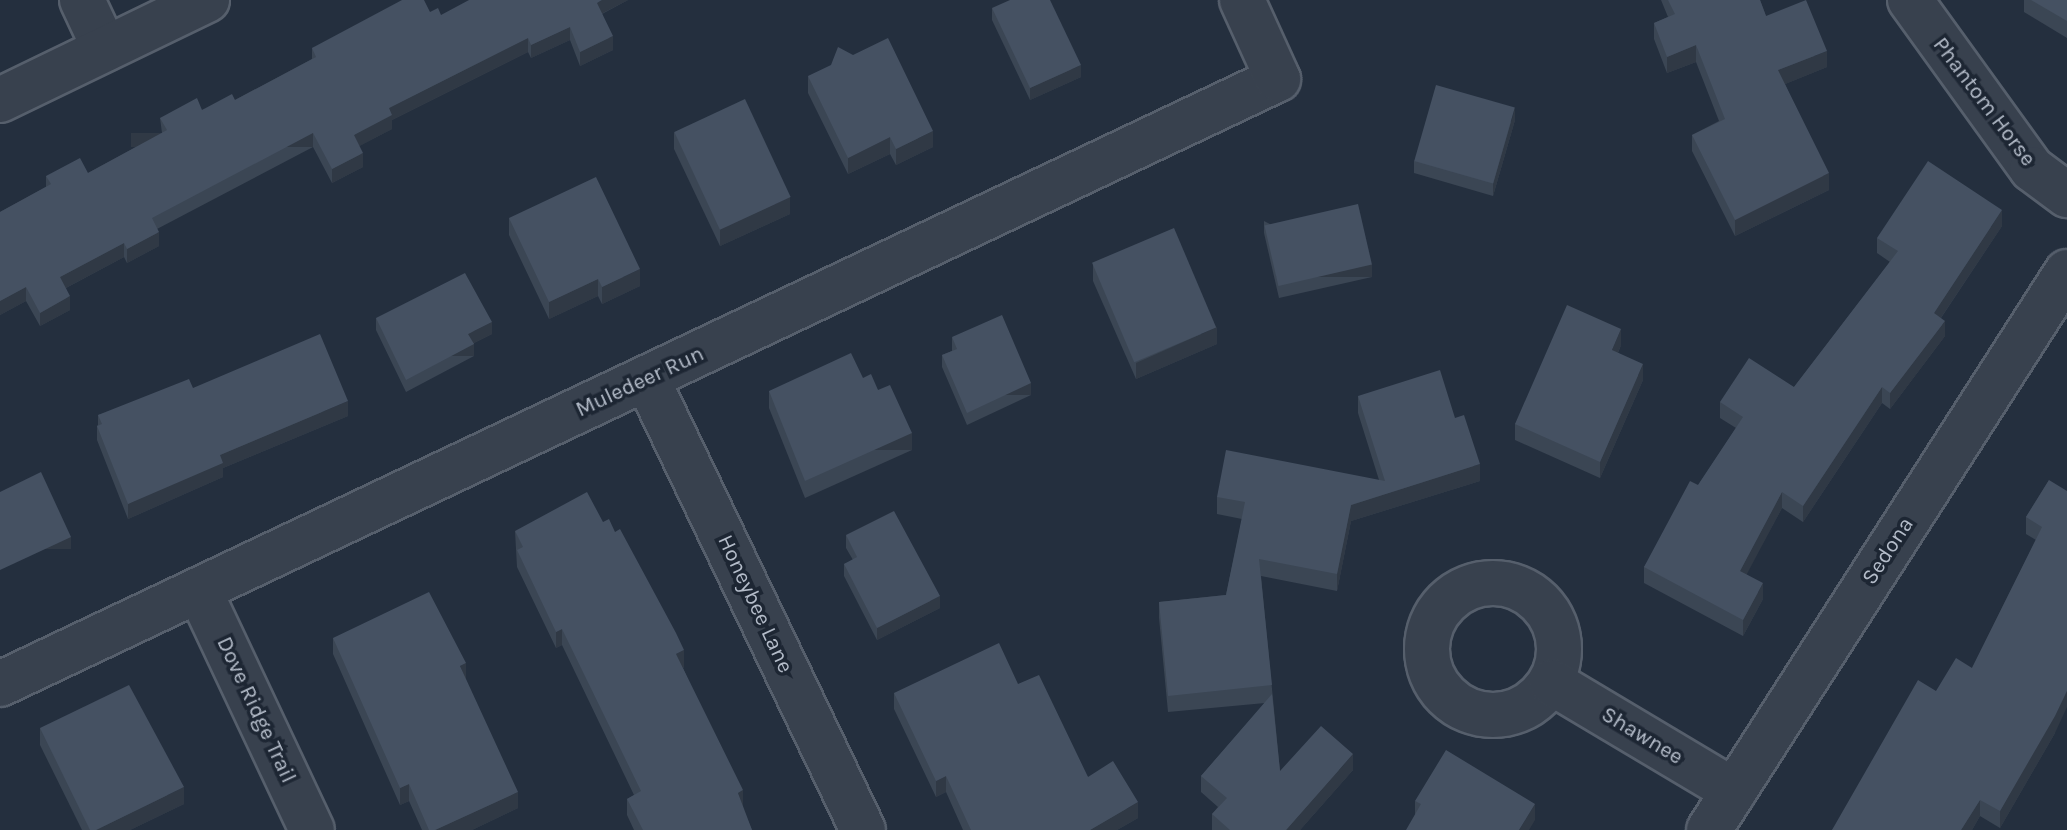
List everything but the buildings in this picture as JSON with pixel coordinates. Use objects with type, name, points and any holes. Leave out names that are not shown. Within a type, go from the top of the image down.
[{"type":"street","points":[[82,0],[105,49]]},
{"type":"street","points":[[0,100],[207,0]]},
{"type":"street","name":"Muledeer Run","points":[[0,684],[1278,79],[1242,0]]},
{"type":"street","name":"Phantom Horse","points":[[1910,0],[2032,169],[2067,195]]},
{"type":"street","name":"Sedona","points":[[1709,830],[2067,272]]},
{"type":"street","name":"Honeybee Lane","points":[[647,379],[863,830]]},
{"type":"street","name":"Dove Ridge Trail","points":[[199,590],[312,830]]},
{"type":"street","name":"Shawnee","points":[[1551,682],[1734,791]]}]
